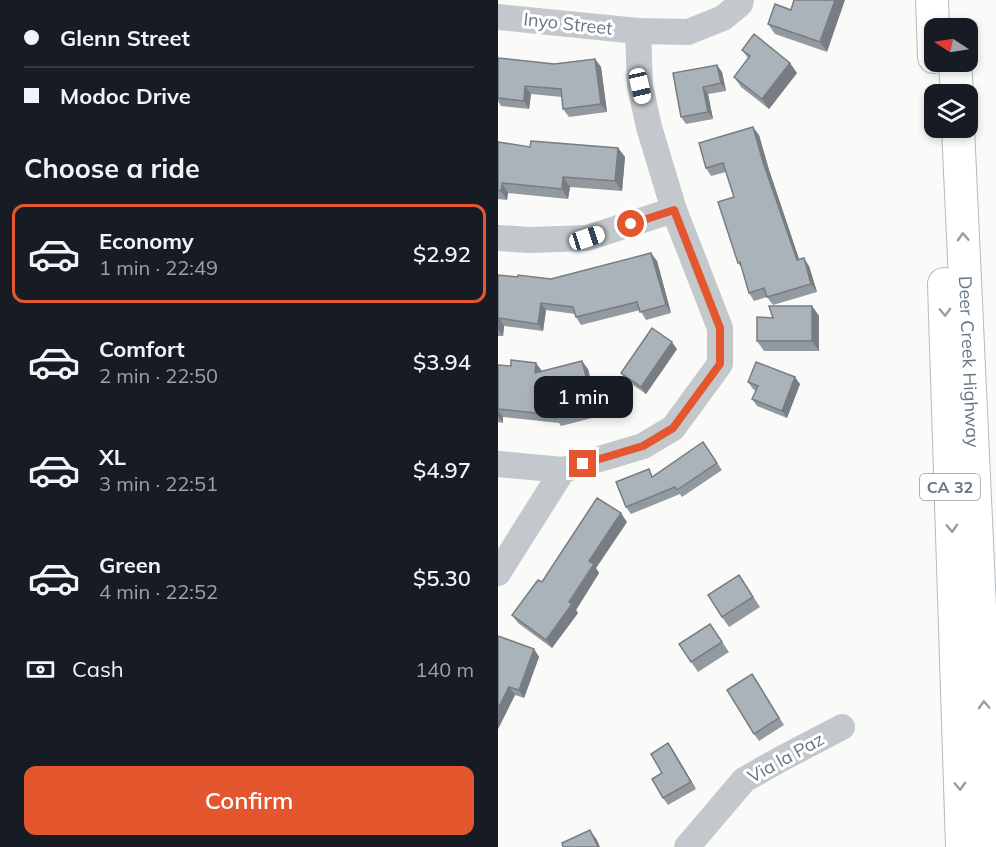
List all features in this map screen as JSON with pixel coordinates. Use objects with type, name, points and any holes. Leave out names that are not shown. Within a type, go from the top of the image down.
[{"type":"main road","points":[[932,0],[933,18]]},
{"type":"main road","points":[[953,0],[954,18]]},
{"type":"main road","name":"Deer Creek Highway","points":[[938,138],[962,847]]},
{"type":"main road","name":"Deer Creek Highway","points":[[958,138],[991,847]]},
{"type":"street","name":"Inyo Street","points":[[498,17],[638,31],[688,32],[723,18],[740,4],[741,0]]},
{"type":"street","points":[[498,464],[563,470],[643,446],[673,428],[720,364],[720,328],[674,210],[649,127],[640,86],[638,31]]},
{"type":"street","points":[[498,238],[530,240],[587,238],[674,210]]},
{"type":"street","points":[[498,573],[563,470]]},
{"type":"street","name":"Via la Paz","points":[[687,847],[744,780],[842,727]]},
{"type":"building","points":[[794,0],[835,0],[820,42],[768,24],[775,4],[791,10]]},
{"type":"building","points":[[754,34],[790,63],[762,99],[734,77],[750,56],[742,50]]},
{"type":"building","points":[[498,58],[554,64],[595,59],[601,104],[563,109],[561,89],[525,86],[524,101],[498,98]]},
{"type":"building","points":[[717,65],[721,83],[703,87],[708,112],[681,117],[673,73]]},
{"type":"building","points":[[753,127],[797,260],[804,258],[811,284],[767,297],[764,288],[749,293],[718,202],[734,197],[723,163],[706,168],[699,143]]},
{"type":"building","points":[[531,141],[618,148],[615,181],[563,177],[562,189],[502,183],[501,191],[498,190],[498,142],[530,147]]},
{"type":"building","points":[[651,253],[666,305],[640,312],[637,302],[576,317],[573,307],[541,303],[538,324],[499,318],[498,325],[498,275],[551,279]]},
{"type":"building","points":[[769,306],[812,306],[812,341],[757,341],[757,317],[773,318]]},
{"type":"building","points":[[652,328],[672,342],[641,387],[621,373]]},
{"type":"building","points":[[511,360],[536,363],[535,373],[582,361],[594,408],[555,418],[554,415],[498,409],[498,365],[511,366]]},
{"type":"building","points":[[756,362],[795,377],[782,411],[752,399],[758,386],[748,382]]},
{"type":"building","points":[[703,442],[717,463],[677,490],[675,487],[626,507],[616,482],[649,469],[652,477]]},
{"type":"building","points":[[597,498],[621,513],[589,561],[594,564],[569,602],[572,604],[546,640],[512,615],[538,580],[542,582]]},
{"type":"building","points":[[739,575],[753,597],[722,617],[708,595]]},
{"type":"building","points":[[710,624],[722,642],[691,662],[679,644]]},
{"type":"building","points":[[498,636],[534,649],[519,690],[509,687],[498,709]]},
{"type":"building","points":[[752,674],[779,718],[754,734],[727,690]]},
{"type":"building","points":[[668,743],[691,782],[663,798],[652,779],[662,773],[651,754]]},
{"type":"building","points":[[590,830],[598,847],[563,847],[562,843]]},
{"type":"route","points":[[583,464],[643,446],[673,428],[720,364],[720,328],[674,210],[631,224]]}]
